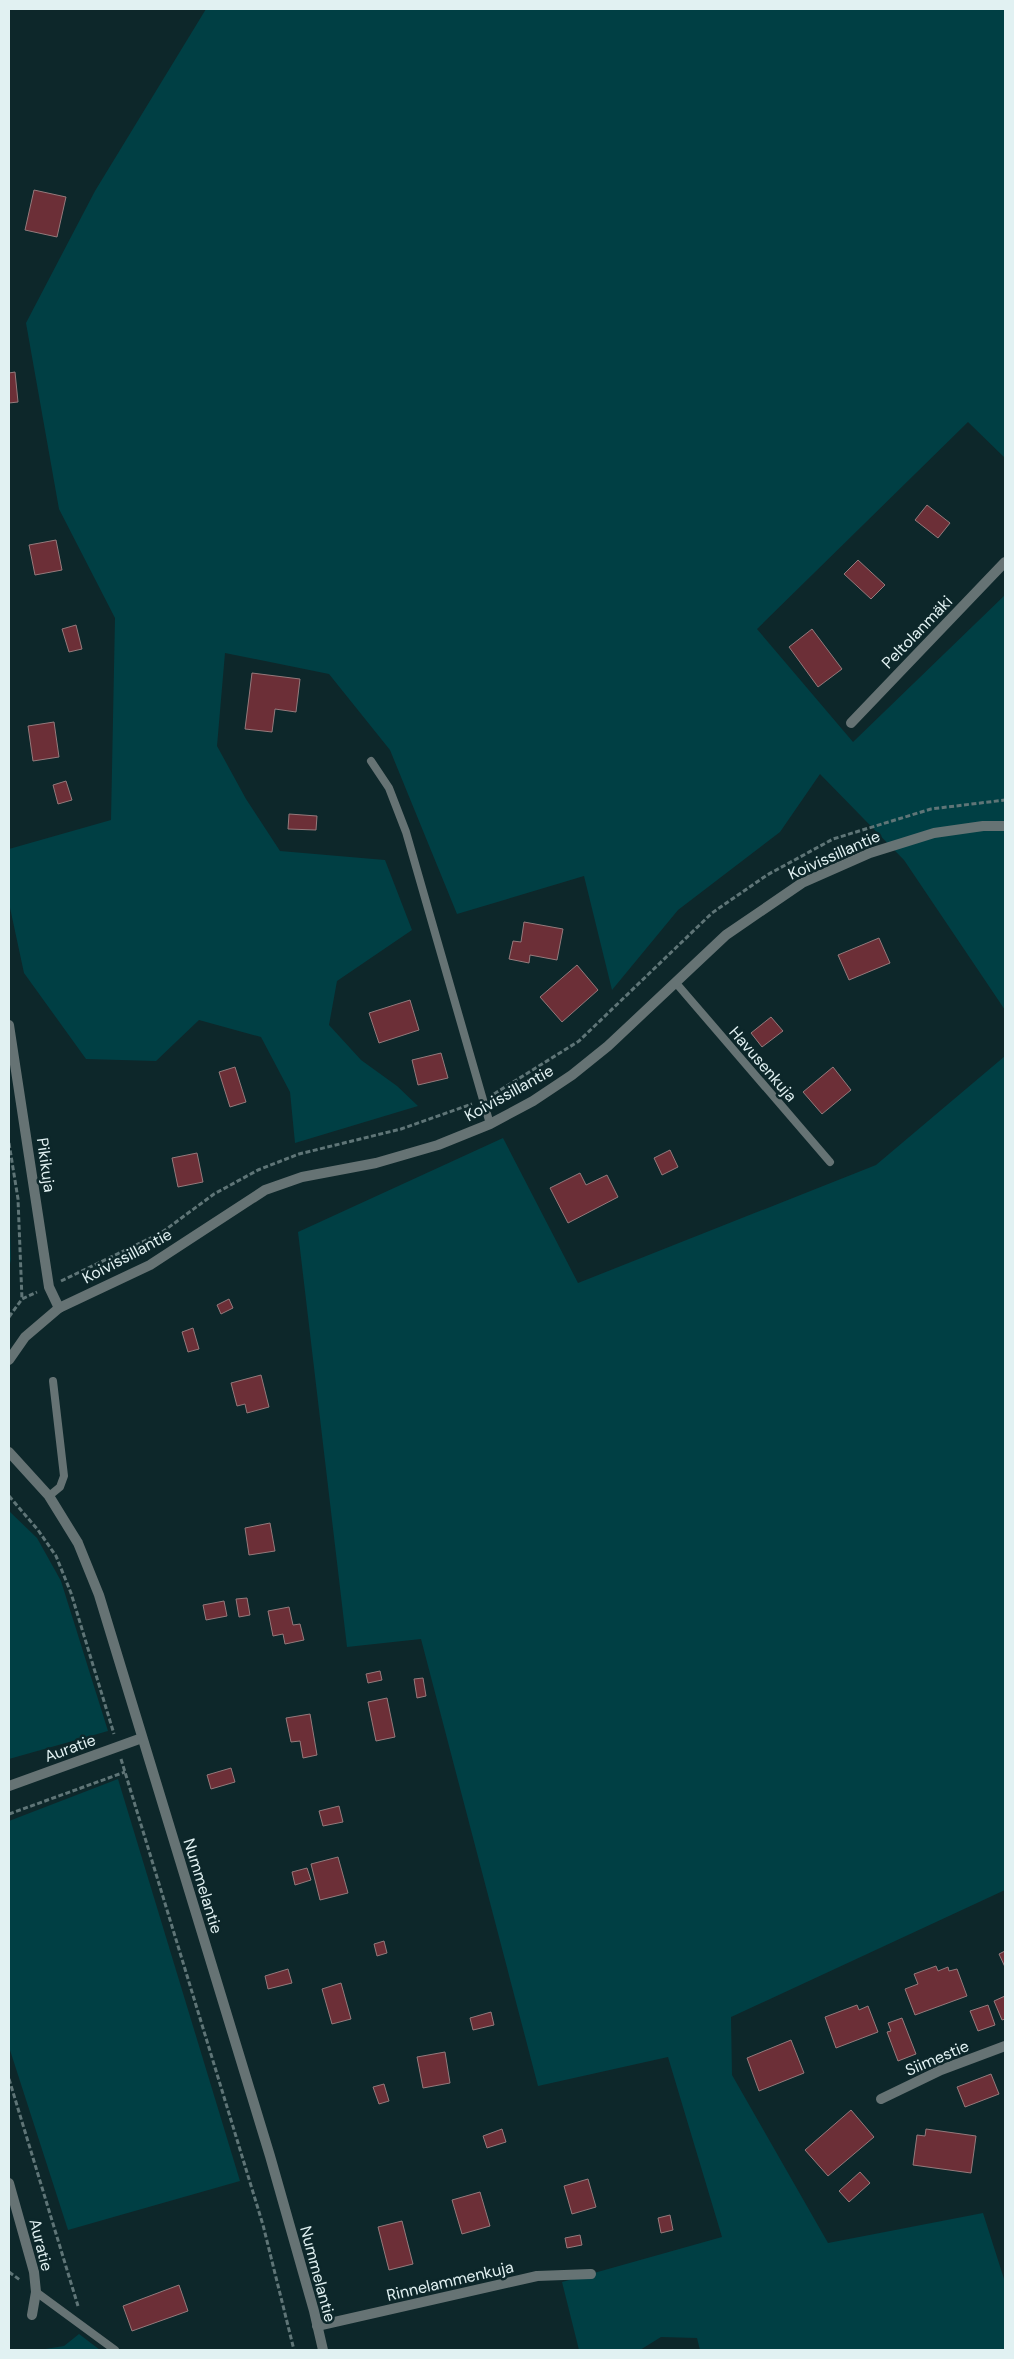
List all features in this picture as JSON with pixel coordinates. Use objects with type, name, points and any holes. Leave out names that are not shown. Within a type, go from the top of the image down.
[{"type":"street","name":"Peltolanmäki","points":[[851,724],[1005,562]]},
{"type":"street","name":"Koivissillantie","points":[[9,1360],[25,1337],[58,1308],[150,1265],[265,1190],[302,1177],[376,1163],[429,1147],[490,1124],[533,1100],[572,1075],[608,1046],[726,935],[802,883],[870,852],[934,833],[983,826],[1005,826]]},
{"type":"street","name":"Pikikuja","points":[[9,1025],[49,1287],[58,1308]]},
{"type":"street","name":"Nummelantie","points":[[9,1452],[49,1496],[78,1543],[98,1595],[270,2156],[323,2350]]},
{"type":"street","name":"Auratie","points":[[9,1786],[142,1738]]},
{"type":"street","name":"Siimestie","points":[[881,2099],[941,2070],[1005,2046]]},
{"type":"street","name":"Auratie","points":[[9,2183],[34,2272],[36,2292],[32,2315]]},
{"type":"street","name":"Rinnelammenkuja","points":[[317,2326],[537,2276],[591,2274]]},
{"type":"lane","points":[[372,762],[389,788],[406,832],[490,1124]]},
{"type":"lane","name":"Havusenkuja","points":[[676,983],[830,1162]]},
{"type":"lane","points":[[49,1496],[60,1487],[64,1476],[53,1381]]},
{"type":"lane","points":[[36,2292],[115,2350]]},
{"type":"path","points":[[9,1317],[22,1299],[161,1233],[214,1194],[258,1170],[299,1154],[401,1129],[483,1100],[539,1068],[579,1041],[712,914],[767,875],[833,839],[931,809],[1005,800]]},
{"type":"path","points":[[9,1143],[18,1199],[22,1299]]},
{"type":"path","points":[[9,1496],[38,1530],[56,1556],[71,1593],[260,2216],[294,2350]]},
{"type":"path","points":[[9,1814],[125,1772]]},
{"type":"path","points":[[9,2080],[83,2325]]},
{"type":"shaded area","points":[[206,9],[1005,9],[1005,458],[968,422],[757,629],[853,742],[1005,595],[1005,1010],[904,860],[820,774],[780,832],[678,910],[612,990],[584,876],[457,914],[390,750],[329,674],[225,653],[217,746],[246,799],[280,851],[385,860],[412,930],[337,981],[329,1025],[361,1060],[397,1086],[418,1106],[295,1143],[290,1092],[261,1037],[199,1020],[156,1061],[86,1059],[24,973],[9,903],[9,849],[111,820],[115,618],[59,509],[26,323],[95,191]]},
{"type":"shaded area","points":[[1005,1056],[1005,1890],[731,2017],[732,2075],[828,2243],[983,2213],[1005,2282],[1005,2350],[700,2350],[697,2338],[661,2337],[640,2350],[579,2350],[562,2282],[722,2237],[668,2057],[538,2086],[421,1639],[347,1647],[298,1232],[503,1138],[578,1283],[876,1165]]},
{"type":"shaded area","points":[[9,1201],[11,1259],[9,1269]]},
{"type":"shaded area","points":[[9,1511],[37,1538],[61,1581],[108,1731],[9,1759]]},
{"type":"shaded area","points":[[118,1779],[240,2181],[68,2230],[9,2047],[9,1821]]},
{"type":"shaded area","points":[[79,2334],[100,2350],[39,2350],[64,2346]]},
{"type":"building","points":[[34,190],[66,197],[57,237],[25,230]]},
{"type":"building","points":[[15,372],[18,402],[9,403],[9,373]]},
{"type":"building","points":[[927,505],[950,523],[938,538],[915,520]]},
{"type":"building","points":[[56,540],[62,570],[35,575],[29,545]]},
{"type":"building","points":[[858,560],[885,585],[871,599],[844,574]]},
{"type":"building","points":[[76,625],[82,649],[69,652],[62,629]]},
{"type":"building","points":[[812,629],[842,669],[818,687],[789,647]]},
{"type":"building","points":[[252,673],[300,679],[296,712],[275,709],[272,732],[245,729]]},
{"type":"building","points":[[54,722],[59,757],[33,761],[28,726]]},
{"type":"building","points":[[66,781],[72,800],[58,804],[53,785]]},
{"type":"building","points":[[289,814],[317,816],[316,830],[288,829]]},
{"type":"building","points":[[524,922],[563,929],[557,960],[530,955],[529,963],[509,959],[513,941],[521,942]]},
{"type":"building","points":[[879,938],[890,963],[849,980],[838,955]]},
{"type":"building","points":[[577,965],[598,990],[562,1022],[540,997]]},
{"type":"building","points":[[410,1000],[419,1030],[379,1043],[369,1013]]},
{"type":"building","points":[[771,1017],[783,1031],[762,1047],[751,1033]]},
{"type":"building","points":[[441,1053],[448,1078],[418,1085],[412,1060]]},
{"type":"building","points":[[235,1067],[246,1102],[230,1107],[219,1072]]},
{"type":"building","points":[[833,1067],[851,1090],[822,1114],[803,1092]]},
{"type":"building","points":[[670,1150],[678,1167],[662,1175],[654,1158]]},
{"type":"building","points":[[197,1153],[203,1182],[178,1187],[172,1158]]},
{"type":"building","points":[[580,1173],[586,1185],[607,1175],[618,1197],[568,1223],[550,1188]]},
{"type":"building","points":[[229,1299],[233,1308],[221,1314],[217,1305]]},
{"type":"building","points":[[193,1328],[199,1349],[188,1352],[182,1332]]},
{"type":"building","points":[[261,1375],[269,1407],[247,1413],[245,1404],[237,1406],[231,1383]]},
{"type":"building","points":[[270,1523],[275,1551],[249,1555],[245,1528]]},
{"type":"building","points":[[247,1598],[250,1615],[239,1617],[236,1599]]},
{"type":"building","points":[[224,1601],[227,1616],[206,1620],[203,1605]]},
{"type":"building","points":[[289,1607],[293,1625],[300,1624],[304,1640],[285,1644],[283,1634],[273,1636],[268,1611]]},
{"type":"building","points":[[380,1671],[382,1680],[368,1683],[366,1674]]},
{"type":"building","points":[[423,1678],[426,1696],[417,1698],[414,1679]]},
{"type":"building","points":[[387,1698],[395,1737],[376,1741],[368,1702]]},
{"type":"building","points":[[310,1714],[317,1755],[303,1758],[300,1741],[291,1742],[286,1718]]},
{"type":"building","points":[[231,1768],[235,1782],[211,1789],[207,1775]]},
{"type":"building","points":[[339,1806],[343,1822],[323,1826],[319,1811]]},
{"type":"building","points":[[338,1857],[348,1893],[320,1900],[311,1864]]},
{"type":"building","points":[[307,1868],[311,1880],[295,1885],[292,1872]]},
{"type":"building","points":[[384,1941],[387,1953],[377,1956],[374,1944]]},
{"type":"building","points":[[1005,1951],[1005,1967],[999,1954]]},
{"type":"building","points":[[936,1966],[938,1971],[948,1967],[949,1971],[957,1969],[967,1996],[915,2015],[905,1989],[918,1984],[914,1974]]},
{"type":"building","points":[[288,1969],[292,1983],[268,1989],[265,1976]]},
{"type":"building","points":[[341,1983],[351,2019],[332,2024],[322,1989]]},
{"type":"building","points":[[1005,1996],[1005,2019],[1002,2020],[994,2001]]},
{"type":"building","points":[[857,2005],[859,2010],[868,2006],[878,2032],[836,2048],[825,2017]]},
{"type":"building","points":[[988,2005],[995,2025],[978,2031],[970,2011]]},
{"type":"building","points":[[491,2012],[494,2025],[473,2030],[470,2018]]},
{"type":"building","points":[[902,2018],[916,2054],[898,2061],[887,2032],[891,2031],[888,2023]]},
{"type":"building","points":[[791,2040],[804,2073],[759,2091],[747,2058]]},
{"type":"building","points":[[445,2052],[450,2083],[423,2088],[417,2057]]},
{"type":"building","points":[[991,2074],[999,2094],[965,2107],[957,2087]]},
{"type":"building","points":[[384,2084],[389,2101],[379,2104],[373,2087]]},
{"type":"building","points":[[851,2110],[874,2137],[828,2176],[805,2150]]},
{"type":"building","points":[[502,2129],[506,2142],[487,2148],[483,2136]]},
{"type":"building","points":[[926,2129],[976,2136],[971,2173],[913,2165],[917,2135],[925,2136]]},
{"type":"building","points":[[860,2172],[870,2183],[849,2202],[839,2191]]},
{"type":"building","points":[[588,2179],[596,2207],[572,2214],[564,2186]]},
{"type":"building","points":[[480,2192],[490,2226],[462,2234],[452,2200]]},
{"type":"building","points":[[670,2215],[673,2230],[661,2233],[658,2218]]},
{"type":"building","points":[[402,2221],[413,2264],[389,2270],[378,2227]]},
{"type":"building","points":[[580,2235],[582,2245],[567,2248],[565,2238]]},
{"type":"building","points":[[179,2285],[188,2311],[132,2331],[123,2306]]}]
